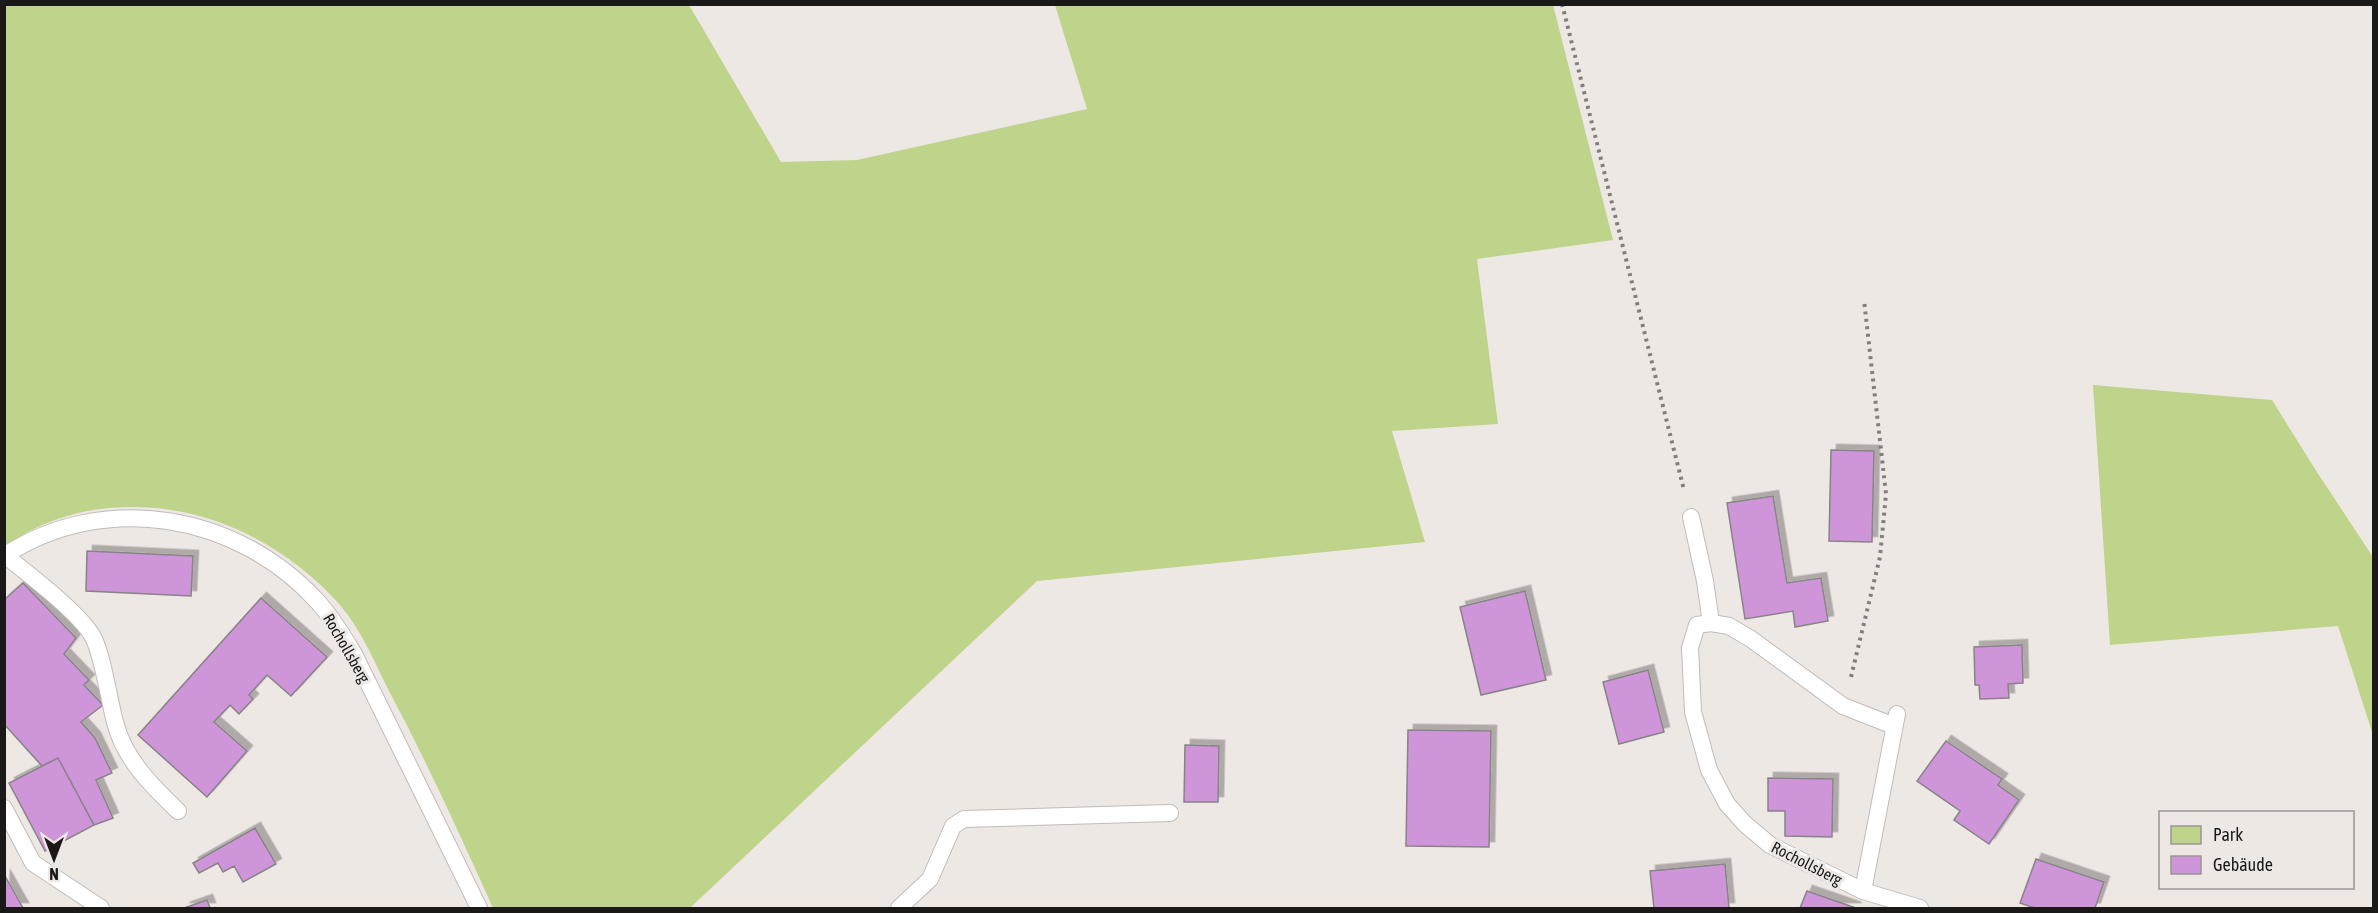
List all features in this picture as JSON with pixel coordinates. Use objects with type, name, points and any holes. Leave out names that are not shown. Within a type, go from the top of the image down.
[{"type":"lane","points":[[1690,517],[1705,580],[1711,623],[1729,626],[1751,639],[1843,706],[1895,720],[1863,891]]},
{"type":"lane","name":"Rochollsberg","points":[[5,556],[35,538],[70,525],[94,520],[145,518],[191,525],[213,532],[248,549],[286,573],[317,601],[354,654],[479,909]]},
{"type":"lane","points":[[5,556],[81,622],[93,638],[115,726],[130,756],[146,780],[178,811]]},
{"type":"lane","name":"Rochollsberg","points":[[1711,623],[1697,625],[1690,648],[1693,712],[1709,770],[1727,804],[1745,824],[1770,845],[1863,891],[1920,909]]},
{"type":"lane","points":[[4,808],[33,862],[101,909]]},
{"type":"lane","points":[[899,909],[930,879],[953,826],[964,819],[1170,813]]},
{"type":"path","points":[[1562,4],[1690,517]]},
{"type":"path","points":[[1843,706],[1881,557],[1886,494],[1864,300]]},
{"type":"green space","points":[[5,4],[689,5],[781,162],[857,160],[1087,109],[1055,5],[1553,5],[1613,240],[1477,259],[1498,424],[1392,431],[1425,542],[1037,581],[690,908],[493,908],[430,772],[361,635],[340,605],[301,568],[280,553],[232,527],[207,518],[155,508],[115,507],[76,514],[39,526],[5,546]]},
{"type":"green space","points":[[2093,385],[2272,400],[2373,557],[2373,735],[2338,626],[2110,645]]},
{"type":"building","points":[[1831,450],[1874,451],[1872,542],[1829,541]]},
{"type":"building","points":[[1773,496],[1787,583],[1821,578],[1828,621],[1795,627],[1793,611],[1745,619],[1727,503]]},
{"type":"building","points":[[87,551],[193,556],[191,596],[86,591]]},
{"type":"building","points":[[23,583],[76,638],[64,654],[89,680],[84,685],[103,705],[81,722],[95,738],[112,773],[96,780],[113,818],[94,825],[58,758],[42,766],[4,724],[4,600]]},
{"type":"building","points":[[1525,591],[1546,680],[1481,695],[1460,607]]},
{"type":"building","points":[[261,598],[327,657],[291,696],[267,675],[249,695],[253,699],[239,714],[230,705],[214,722],[247,751],[207,797],[138,735]]},
{"type":"building","points":[[2022,645],[2023,683],[2008,684],[2009,698],[1980,699],[1979,685],[1975,685],[1974,647]]},
{"type":"building","points":[[1648,670],[1664,732],[1619,744],[1603,682]]},
{"type":"building","points":[[1408,730],[1491,731],[1489,847],[1406,846]]},
{"type":"building","points":[[1946,741],[2002,779],[1998,785],[2019,800],[1989,844],[1954,820],[1960,811],[1917,781]]},
{"type":"building","points":[[1185,745],[1219,746],[1218,802],[1184,802]]},
{"type":"building","points":[[58,758],[94,825],[45,851],[9,783]]},
{"type":"building","points":[[1768,778],[1833,779],[1832,837],[1785,836],[1785,811],[1768,811]]},
{"type":"building","points":[[255,828],[276,864],[243,882],[234,866],[223,872],[218,863],[199,873],[193,863]]},
{"type":"building","points":[[2036,859],[2104,882],[2095,908],[2035,908],[2020,903]]},
{"type":"building","points":[[1725,864],[1729,908],[1654,908],[1650,871]]},
{"type":"building","points":[[5,876],[23,908],[4,908]]},
{"type":"building","points":[[1807,891],[1856,908],[1800,908]]},
{"type":"building","points":[[207,900],[210,908],[184,908]]}]
